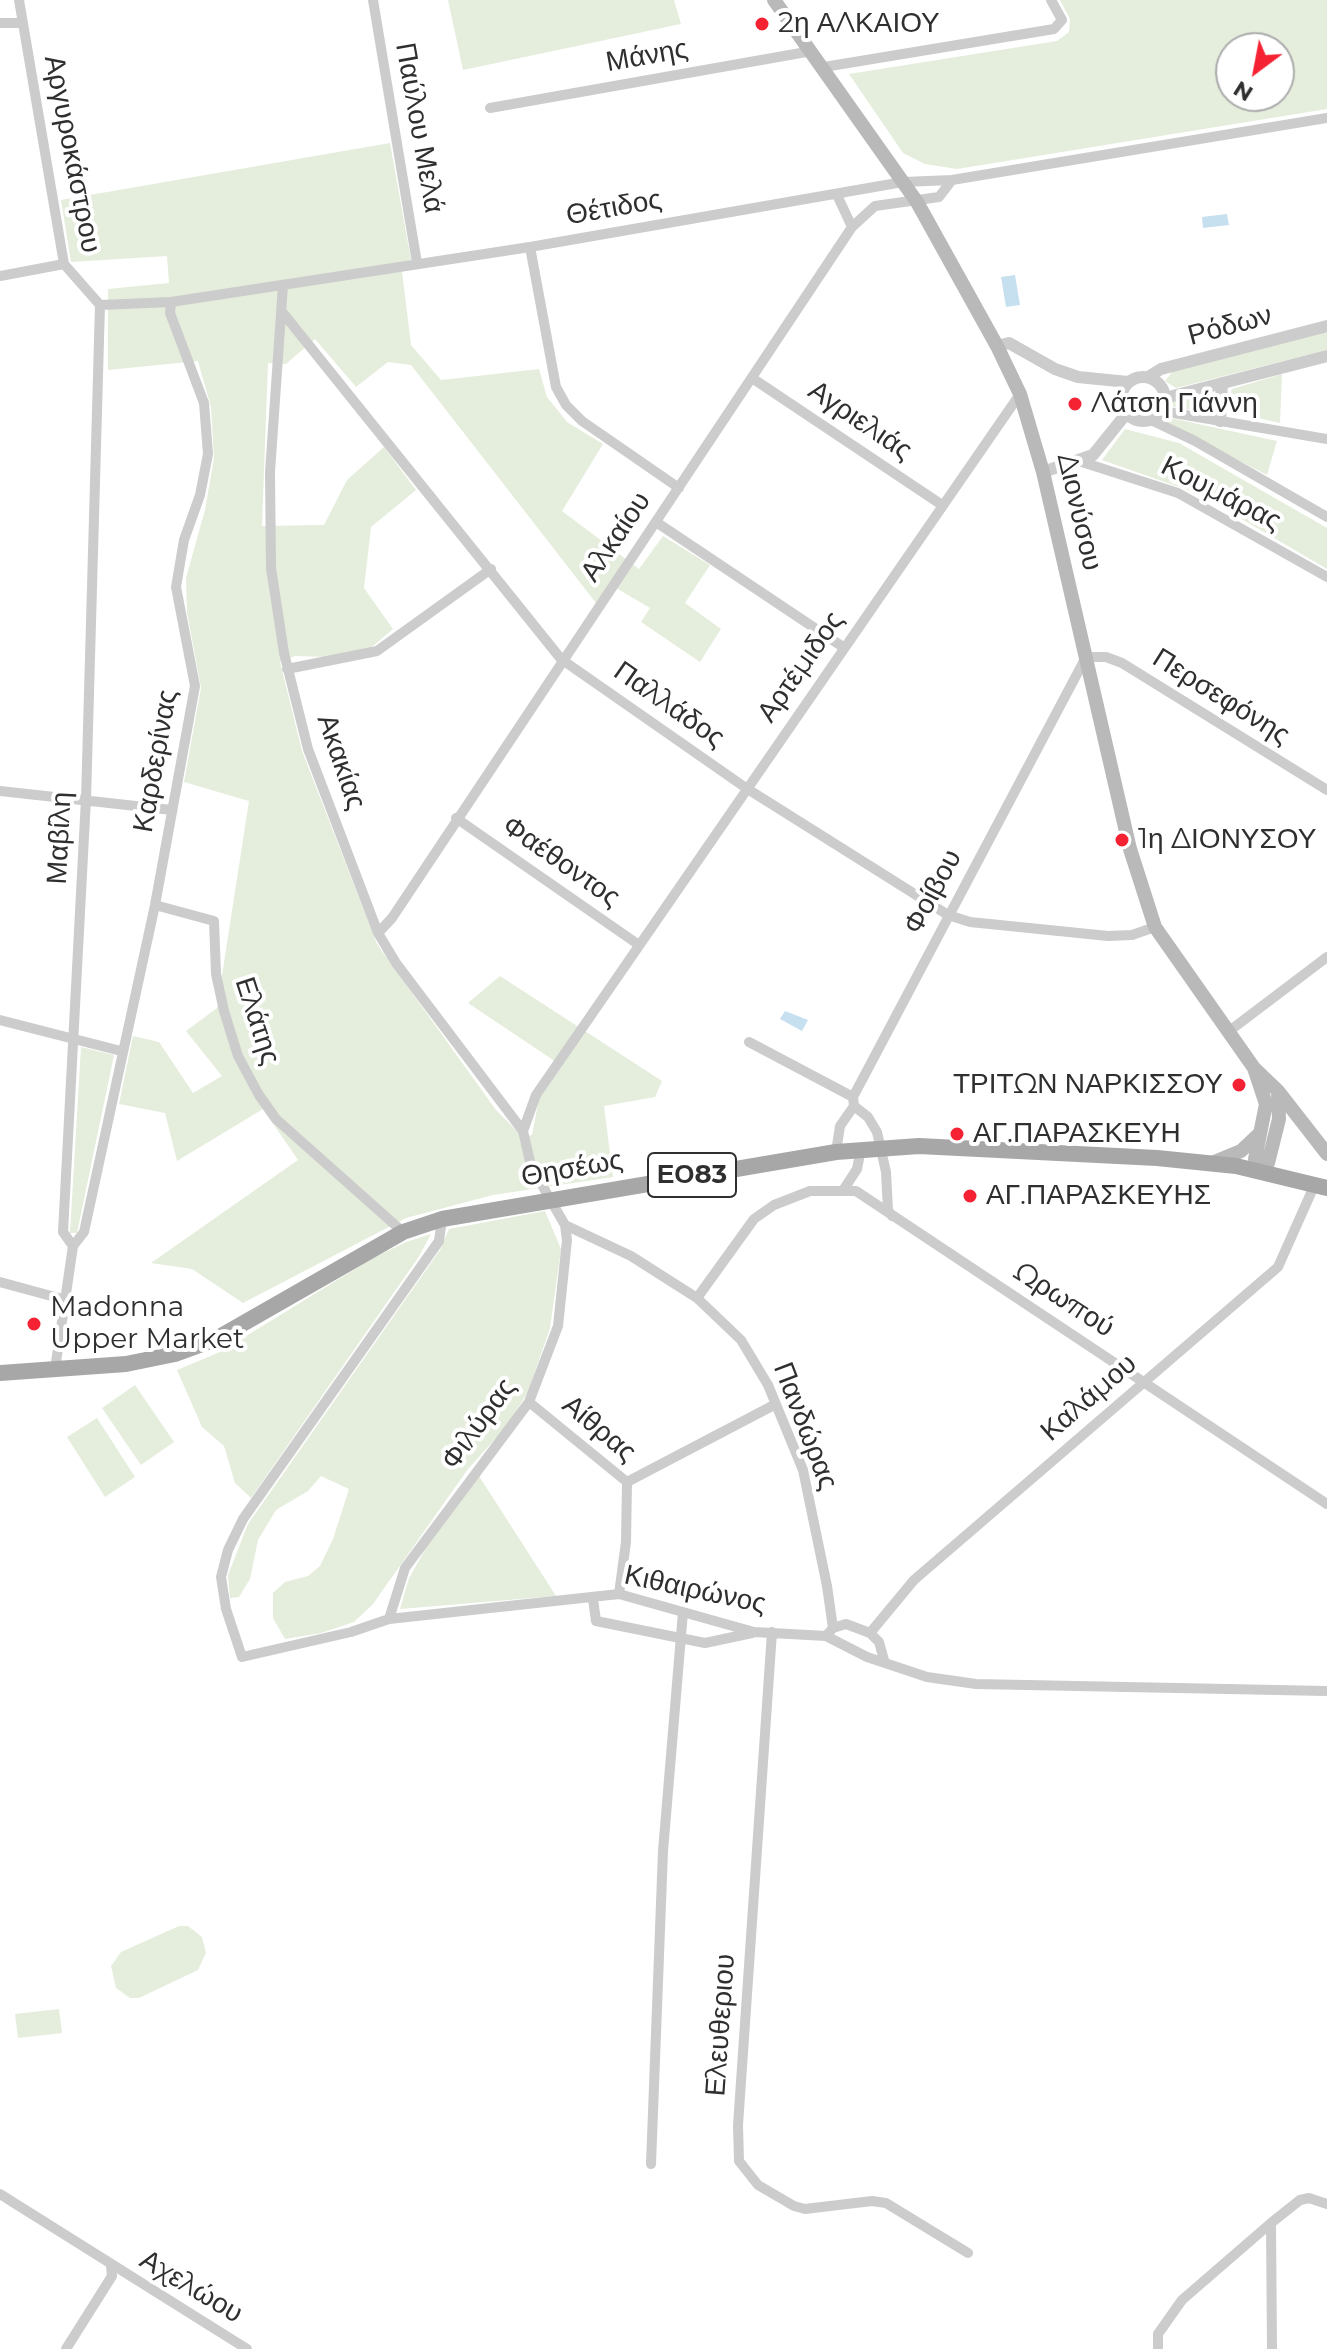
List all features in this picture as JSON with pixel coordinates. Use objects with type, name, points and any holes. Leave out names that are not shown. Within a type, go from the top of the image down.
[{"type":"main road","name":"Διονύσου","points":[[774,0],[917,202],[997,346],[1020,394],[1043,472],[1130,849],[1155,927],[1254,1068],[1278,1091],[1327,1154]]},
{"type":"main road","name":"Διονύσου","points":[[1254,1068],[1266,1104],[1255,1159],[1260,1170]]},
{"type":"main road","points":[[1260,1170],[1268,1163],[1279,1119],[1278,1091]]},
{"type":"main road","points":[[1302,1120],[1327,1133]]},
{"type":"main road","points":[[1212,1163],[1241,1151],[1262,1130]]},
{"type":"main road","name":"Θησέως","points":[[0,1373],[126,1364],[175,1354],[216,1339],[403,1232],[442,1219],[836,1152],[882,1147],[952,1146],[1212,1163],[1260,1170],[1321,1186]]},
{"type":"street","name":"Αργυροκάστρου","points":[[19,0],[64,264],[100,305]]},
{"type":"street","name":"Παύλου Μελά","points":[[373,0],[417,263]]},
{"type":"street","points":[[824,67],[1054,29],[1062,20],[1051,0]]},
{"type":"street","points":[[0,23],[23,23]]},
{"type":"street","name":"Μάνης","points":[[490,108],[812,51]]},
{"type":"street","name":"Θέτιδος","points":[[283,285],[530,247],[903,182],[952,180],[1327,118]]},
{"type":"street","name":"Θέτιδος","points":[[917,202],[939,197],[952,180]]},
{"type":"street","points":[[837,195],[852,227]]},
{"type":"street","name":"Αλκαίου","points":[[378,933],[392,918],[561,659],[852,227],[875,206],[917,202]]},
{"type":"street","points":[[530,247],[556,387],[566,405],[582,421],[679,488]]},
{"type":"street","points":[[0,276],[64,264]]},
{"type":"street","points":[[100,305],[171,302],[283,285]]},
{"type":"street","name":"Ακακίας","points":[[283,285],[270,472],[271,568],[287,669],[308,749],[378,933],[396,963],[523,1131],[531,1166],[549,1199]]},
{"type":"street","name":"Καρδερίνας","points":[[73,1246],[84,1232],[155,905],[195,686],[176,587],[184,540],[200,495],[208,454],[204,403],[170,313],[171,302]]},
{"type":"street","name":"Μαβίλη","points":[[55,1369],[73,1246],[63,1232],[86,799],[100,305]]},
{"type":"street","name":"Παλλάδος","points":[[283,313],[561,659],[746,788],[948,915],[970,922],[1108,936],[1132,935],[1155,927]]},
{"type":"street","name":"Ρόδων","points":[[1148,377],[1161,369],[1327,326]]},
{"type":"street","points":[[997,346],[1009,343],[1055,369],[1078,377],[1128,382],[1148,377],[1160,385],[1163,404],[1151,420]]},
{"type":"street","name":"Ρόδων","points":[[1163,404],[1222,383],[1327,356]]},
{"type":"street","name":"Αγριελιάς","points":[[752,378],[942,505]]},
{"type":"street","points":[[1128,382],[1120,401],[1126,414],[1137,421],[1151,420],[1195,441],[1327,517]]},
{"type":"street","points":[[1220,421],[1222,383]]},
{"type":"street","name":"Αρτέμιδος","points":[[523,1131],[536,1095],[1020,394]]},
{"type":"street","points":[[1163,404],[1220,421],[1327,439]]},
{"type":"street","points":[[1043,472],[1082,462],[1093,455],[1126,414]]},
{"type":"street","name":"Κουμάρας","points":[[1082,462],[1178,493],[1327,577]]},
{"type":"street","points":[[656,522],[843,647]]},
{"type":"street","points":[[287,669],[377,651],[491,569]]},
{"type":"street","name":"Περσεφόνης","points":[[1086,657],[1106,657],[1122,663],[1327,790]]},
{"type":"street","name":"Φοίβου","points":[[836,1152],[840,1126],[1086,657]]},
{"type":"street","points":[[0,791],[172,810]]},
{"type":"street","name":"Φαέθοντος","points":[[456,818],[639,945]]},
{"type":"street","name":"Ελάτης","points":[[155,905],[214,921],[216,974],[224,1011],[238,1056],[259,1095],[276,1119],[403,1232]]},
{"type":"street","points":[[1228,1032],[1327,957]]},
{"type":"street","points":[[0,1020],[121,1051]]},
{"type":"street","points":[[749,1042],[854,1101],[872,1122],[882,1147],[888,1210],[893,1218]]},
{"type":"street","points":[[697,1298],[754,1219],[786,1198],[810,1191],[844,1189],[857,1169],[861,1149]]},
{"type":"street","name":"Καλάμου","points":[[870,1633],[914,1580],[1278,1267],[1321,1186]]},
{"type":"street","name":"Ωρωπού","points":[[844,1189],[856,1191],[1327,1504]]},
{"type":"street","points":[[549,1199],[565,1225]]},
{"type":"street","name":"Κιθαιρώνος","points":[[442,1219],[439,1241],[243,1519],[228,1550],[221,1577],[226,1609],[242,1657],[351,1632],[389,1619],[619,1594],[754,1632],[829,1632],[838,1646],[927,1677],[976,1684],[1327,1691]]},
{"type":"street","name":"Πανδώρας","points":[[565,1225],[631,1256],[697,1298],[741,1340],[776,1404],[803,1470],[829,1632]]},
{"type":"street","name":"Φιλύρας","points":[[389,1619],[405,1568],[529,1402],[558,1326],[567,1240],[565,1225]]},
{"type":"street","points":[[0,1282],[66,1300]]},
{"type":"street","name":"Αίθρας","points":[[529,1402],[627,1482],[626,1542],[619,1594]]},
{"type":"street","points":[[627,1482],[776,1404]]},
{"type":"street","points":[[593,1599],[596,1621],[680,1639],[705,1643],[754,1632]]},
{"type":"street","points":[[651,2164],[663,1837],[683,1612]]},
{"type":"street","points":[[829,1632],[846,1624],[870,1633],[879,1642],[884,1660]]},
{"type":"street","name":"Ελευθεριου","points":[[772,1632],[738,2125],[739,2161],[758,2185],[794,2206],[805,2209],[872,2201],[886,2203],[968,2253]]},
{"type":"street","name":"Αχελώου","points":[[0,2194],[247,2349]]},
{"type":"street","points":[[1158,2349],[1158,2334],[1182,2300],[1271,2223],[1300,2200],[1309,2198],[1327,2204]]},
{"type":"street","points":[[1271,2223],[1272,2349]]},
{"type":"street","points":[[66,2349],[112,2276],[111,2266]]},
{"type":"green space","points":[[448,0],[674,0],[681,24],[463,70]]},
{"type":"green space","points":[[1060,0],[1327,0],[1327,109],[957,169],[925,164],[903,153],[849,74],[1057,41],[1069,32],[1070,19]]},
{"type":"green space","points":[[390,143],[411,260],[401,263],[411,345],[441,380],[539,369],[547,397],[567,422],[603,444],[562,511],[639,569],[663,536],[710,565],[685,603],[721,629],[700,662],[641,622],[650,608],[611,585],[596,603],[411,365],[388,362],[356,387],[315,339],[286,364],[268,363],[262,526],[324,525],[347,480],[384,447],[416,490],[371,527],[364,588],[393,629],[359,658],[295,656],[280,662],[302,751],[377,944],[496,1110],[523,1137],[532,1135],[539,1099],[562,1066],[468,1003],[500,976],[662,1081],[655,1097],[604,1106],[613,1177],[493,1195],[406,1218],[243,1303],[192,1269],[151,1263],[298,1160],[263,1109],[177,1161],[165,1113],[119,1104],[133,1036],[159,1042],[193,1093],[222,1076],[186,1031],[217,1008],[249,801],[184,782],[201,688],[187,612],[186,578],[205,510],[214,458],[211,407],[198,361],[108,370],[108,289],[169,283],[167,256],[71,262],[61,200]]},
{"type":"green space","points":[[1327,331],[1327,350],[1176,388],[1165,381],[1172,372]]},
{"type":"green space","points":[[1282,374],[1280,423],[1231,412],[1226,406],[1232,389]]},
{"type":"green space","points":[[1211,393],[1210,413],[1173,407],[1172,402]]},
{"type":"green space","points":[[1166,417],[1277,441],[1267,475],[1163,422]]},
{"type":"green space","points":[[1125,429],[1179,443],[1327,528],[1327,569],[1199,494],[1102,460]]},
{"type":"green space","points":[[81,1047],[114,1055],[77,1233],[70,1233]]},
{"type":"green space","points":[[545,1211],[561,1249],[550,1328],[528,1392],[505,1428],[468,1469],[373,1604],[354,1622],[321,1633],[285,1639],[273,1618],[273,1593],[285,1582],[308,1576],[320,1566],[333,1539],[349,1489],[321,1476],[308,1491],[276,1510],[258,1540],[250,1579],[239,1597],[230,1598],[228,1575],[248,1524],[440,1250],[449,1229]]},
{"type":"green space","points":[[431,1234],[418,1258],[251,1498],[235,1483],[224,1446],[202,1427],[177,1370],[220,1352],[373,1258]]},
{"type":"green space","points":[[135,1385],[174,1442],[141,1465],[102,1408]]},
{"type":"green space","points":[[97,1418],[135,1477],[105,1497],[67,1437]]},
{"type":"green space","points":[[479,1476],[556,1596],[400,1609],[409,1578],[426,1548]]},
{"type":"green space","points":[[179,1926],[188,1926],[202,1937],[206,1953],[198,1970],[139,1998],[130,1998],[116,1988],[111,1966],[121,1952]]},
{"type":"green space","points":[[59,2009],[62,2033],[18,2038],[15,2014]]},
{"type":"water","points":[[1227,214],[1229,225],[1203,228],[1202,217]]},
{"type":"water","points":[[1015,275],[1020,305],[1006,307],[1001,277]]},
{"type":"water","points":[[785,1011],[808,1020],[802,1031],[780,1019]]},
{"type":"place","name":"2η ΑΛΚΑΙΟΥ","points":[[762,24]]},
{"type":"place","name":"Λάτση Γιάννη","points":[[1075,404]]},
{"type":"place","name":"1η ΔΙΟΝΥΣΟΥ","points":[[1122,840]]},
{"type":"place","name":"ΤΡΙΤΩΝ ΝΑΡΚΙΣΣΟΥ","points":[[1239,1085]]},
{"type":"place","name":"ΑΓ.ΠΑΡΑΣΚΕΥΗ","points":[[957,1134]]},
{"type":"place","name":"ΑΓ.ΠΑΡΑΣΚΕΥΗΣ","points":[[970,1196]]},
{"type":"place","name":"Madonna Upper Market","points":[[34,1324]]}]
